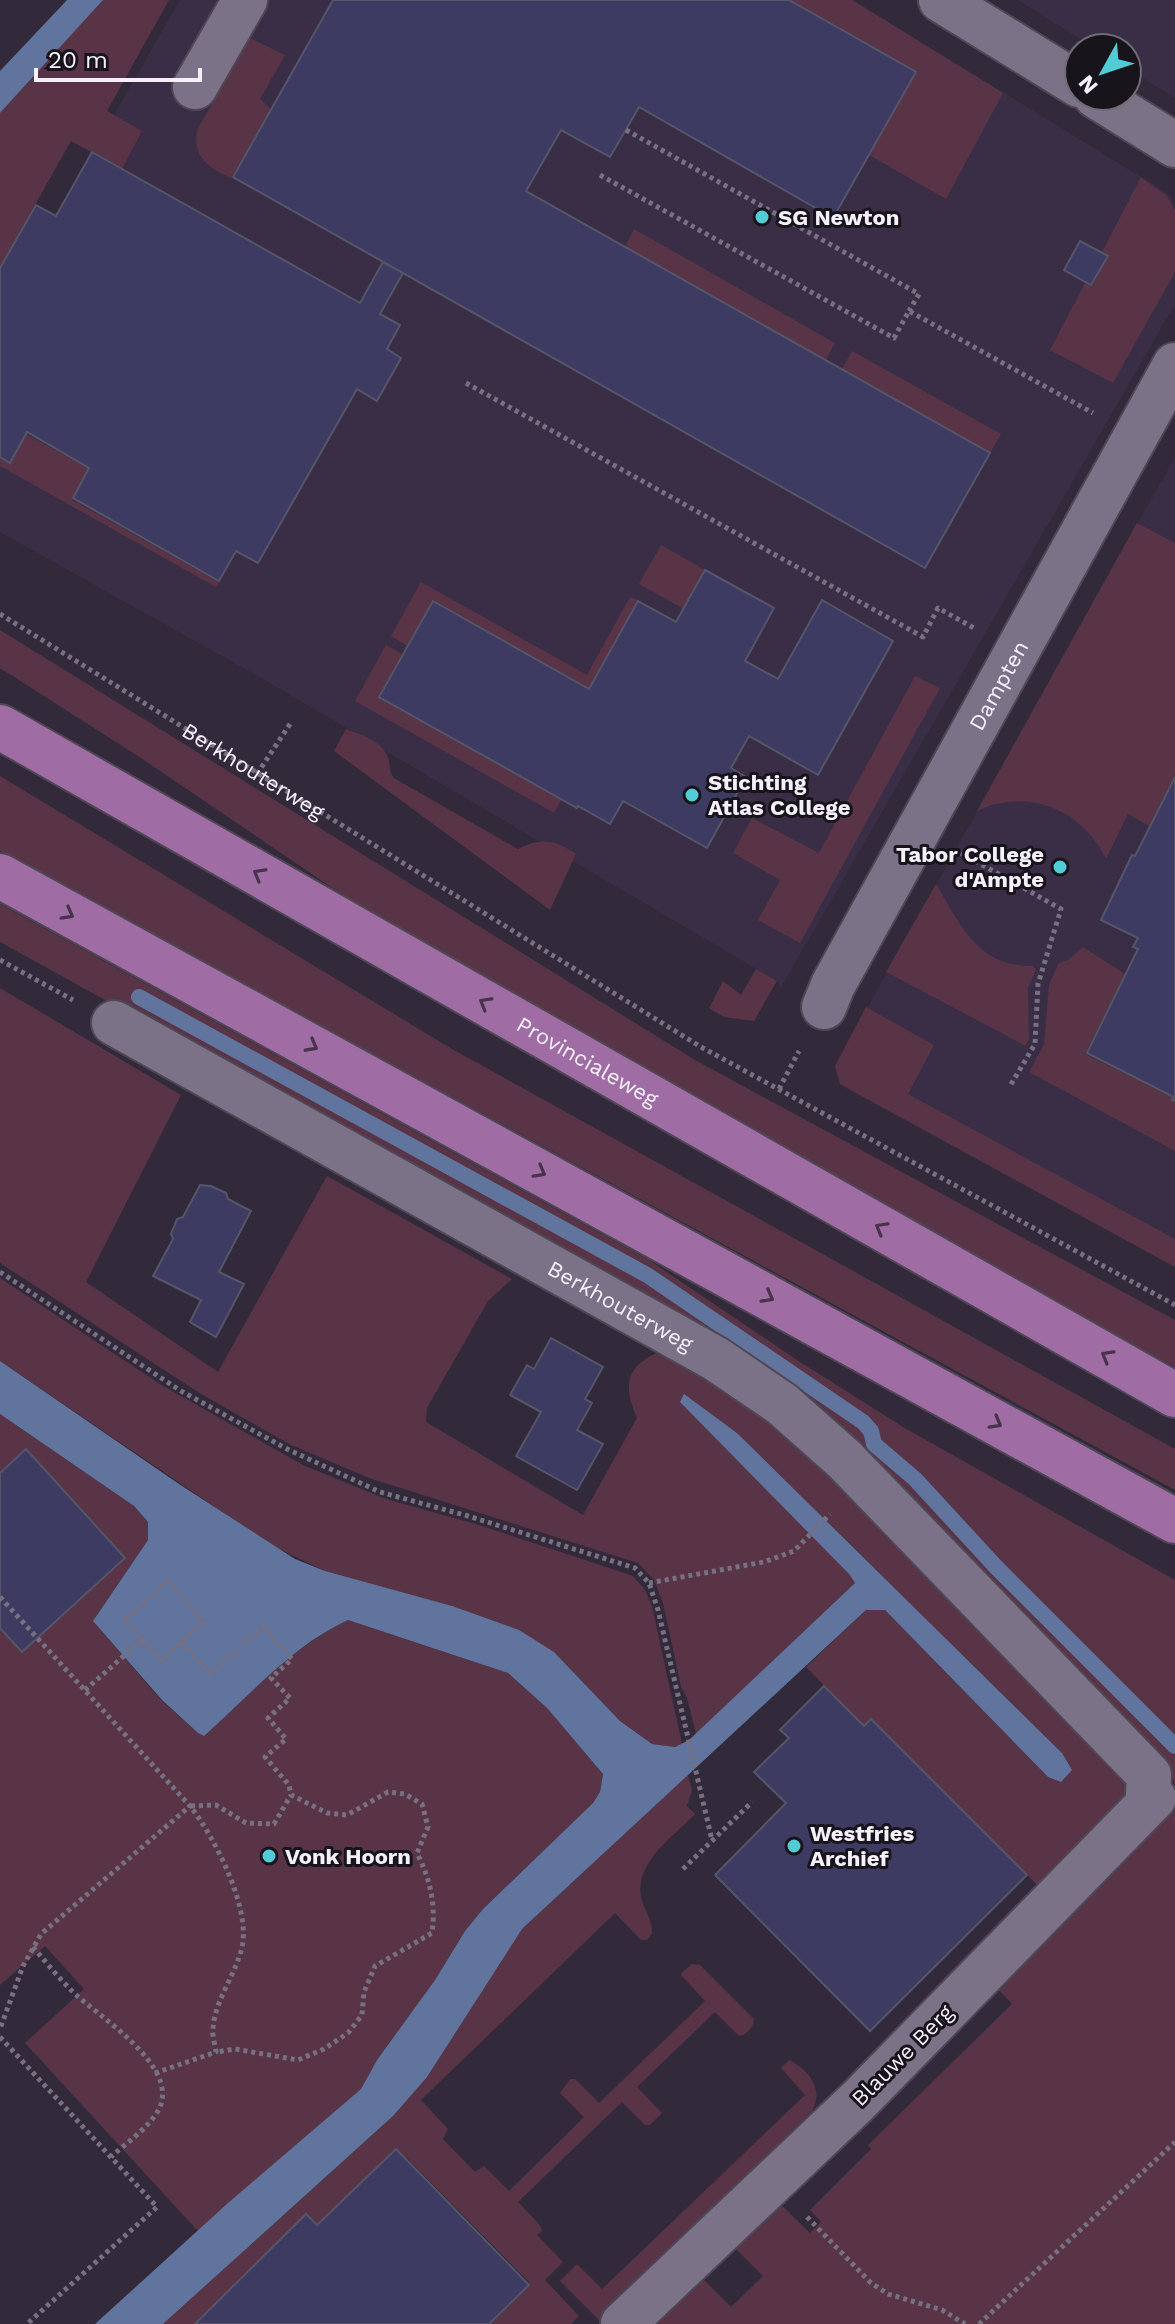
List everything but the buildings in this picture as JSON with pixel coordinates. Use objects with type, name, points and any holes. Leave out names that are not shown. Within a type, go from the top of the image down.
[{"type":"main road","name":"Provincialeweg","points":[[0,727],[1175,1395]]},
{"type":"main road","points":[[0,876],[1175,1521]]},
{"type":"street","points":[[195,87],[245,0]]},
{"type":"street","points":[[941,0],[1063,75]]},
{"type":"street","points":[[1122,112],[1175,145]]},
{"type":"street","name":"Dampten","points":[[824,1007],[833,985],[1175,365]]},
{"type":"street","name":"Berkhouterweg","points":[[114,1023],[702,1351],[782,1404],[851,1467],[1149,1775]]},
{"type":"street","name":"Blauwe Berg","points":[[623,2324],[869,2090],[1154,1798],[1148,1795],[1149,1775]]},
{"type":"path","points":[[600,175],[894,338],[919,294],[626,130]]},
{"type":"path","points":[[909,311],[1136,437]]},
{"type":"path","points":[[466,383],[923,637],[938,608],[1017,652]]},
{"type":"path","name":"Berkhouterweg","points":[[0,614],[701,1047],[1175,1305]]},
{"type":"path","points":[[257,774],[290,724]]},
{"type":"path","points":[[919,829],[1061,909],[1038,984],[1035,1044],[1010,1086]]},
{"type":"path","points":[[0,960],[114,1023]]},
{"type":"path","points":[[0,1272],[181,1391],[287,1449],[380,1492],[635,1568],[649,1583],[658,1610],[712,1840]]},
{"type":"path","points":[[649,1583],[764,1562],[794,1551],[837,1507]]},
{"type":"path","points":[[168,1581],[204,1622],[161,1660],[142,1640],[124,1620],[168,1581]]},
{"type":"path","points":[[0,1597],[190,1806],[221,1852],[240,1912],[244,1937],[213,2028],[216,2052]]},
{"type":"path","points":[[0,2029],[23,1966],[41,1934],[190,1806],[216,1805],[246,1823],[274,1824],[291,1795],[289,1785],[265,1757],[286,1739],[268,1718],[290,1698],[271,1678],[292,1659],[263,1627],[210,1674],[182,1642]]},
{"type":"path","points":[[85,1690],[142,1640]]},
{"type":"path","points":[[155,2073],[216,2052],[235,2049],[298,2060],[324,2049],[348,2033],[362,2015],[364,1992],[375,1966],[432,1933],[435,1908],[429,1878],[417,1853],[428,1827],[422,1804],[405,1794],[388,1792],[347,1815],[327,1813],[291,1795]]},
{"type":"path","points":[[683,1869],[752,1802]]},
{"type":"path","points":[[33,1947],[70,1990],[146,2055],[162,2084],[160,2108],[111,2157]]},
{"type":"path","points":[[0,2037],[157,2207],[27,2324]]},
{"type":"path","points":[[979,2324],[1175,2142]]},
{"type":"path","points":[[773,2181],[871,2283],[888,2294],[942,2310],[965,2324]]},
{"type":"shaded area","points":[[103,0],[169,0],[107,111],[142,131],[122,169],[71,141],[0,267],[0,113]]},
{"type":"shaded area","points":[[180,0],[853,0],[1170,195],[1175,206],[1175,304],[781,987],[777,981],[258,676],[0,532],[0,268],[36,205],[56,216]]},
{"type":"shaded area","points":[[789,0],[852,0],[1003,93],[946,199],[869,155],[916,72]]},
{"type":"shaded area","points":[[1018,0],[1175,0],[1175,98],[1143,78],[1143,32],[1069,32]]},
{"type":"shaded area","points":[[250,38],[285,55],[260,99],[271,109],[231,178],[209,165],[200,155],[197,130]]},
{"type":"shaded area","points":[[1141,177],[1167,196],[1175,211],[1175,272],[1113,383],[1050,350],[1085,283],[1092,286],[1108,256],[1102,252]]},
{"type":"shaded area","points":[[634,229],[835,343],[826,360],[625,247]]},
{"type":"shaded area","points":[[852,351],[1001,434],[990,453],[842,369]]},
{"type":"shaded area","points":[[26,434],[88,468],[72,500],[219,582],[216,587],[0,466],[0,457],[11,463]]},
{"type":"shaded area","name":"Tabor College d'Ampte","points":[[1175,457],[1175,1267],[849,1090],[840,1084],[835,1066]]},
{"type":"shaded area","points":[[1137,523],[1175,543],[1175,775],[1149,826],[1128,814],[1106,859],[1083,827],[1051,807],[1015,801],[977,811]]},
{"type":"shaded area","points":[[661,545],[705,570],[684,609],[639,584]]},
{"type":"shaded area","points":[[421,582],[587,675],[630,597],[638,600],[589,689],[433,600],[407,646],[391,636]]},
{"type":"shaded area","points":[[0,630],[695,1060],[1175,1320],[1175,1367],[975,1265],[462,976],[141,758],[0,668]]},
{"type":"shaded area","points":[[386,645],[402,654],[378,697],[561,800],[554,813],[355,701]]},
{"type":"shaded area","points":[[915,676],[940,688],[800,943],[758,920],[780,880],[733,853],[752,818],[819,853]]},
{"type":"shaded area","points":[[346,729],[383,748],[394,778],[518,849],[548,842],[576,854],[550,910],[334,751]]},
{"type":"shaded area","points":[[0,776],[452,1049],[1175,1449],[1175,1490],[0,851]]},
{"type":"shaded area","points":[[936,884],[963,928],[984,951],[1014,964],[1033,966],[1036,970],[1028,988],[1029,1039],[1026,1046],[886,972]]},
{"type":"shaded area","points":[[0,904],[649,1260],[903,1427],[1175,1580],[1175,1787],[1164,1764],[820,1415],[565,1254],[0,942]]},
{"type":"shaded area","points":[[1083,947],[1125,974],[1085,1054],[1173,1097],[1175,1151],[1029,1072],[1044,1045],[1049,984],[1059,963],[1068,960]]},
{"type":"shaded area","points":[[756,969],[777,981],[754,1021],[724,1017],[709,1008],[723,981],[741,995]]},
{"type":"shaded area","points":[[0,988],[181,1095],[86,1282],[218,1372],[327,1176],[512,1279],[488,1301],[427,1408],[426,1422],[583,1515],[637,1418],[629,1393],[632,1374],[645,1359],[669,1348],[815,1453],[1125,1778],[1125,1798],[1041,1889],[871,1718],[864,1726],[806,1667],[866,1610],[885,1610],[1048,1777],[1062,1753],[737,1433],[684,1395],[851,1575],[855,1583],[696,1734],[681,1687],[663,1603],[654,1580],[638,1563],[369,1478],[289,1444],[201,1394],[0,1263]]},
{"type":"shaded area","points":[[866,1007],[934,1045],[908,1094],[1175,1239],[1175,1267],[840,1084],[835,1066]]},
{"type":"shaded area","points":[[0,1278],[163,1386],[303,1465],[386,1499],[479,1525],[633,1576],[645,1590],[652,1606],[682,1744],[675,1747],[652,1744],[620,1721],[554,1652],[325,1571],[271,1545],[0,1361]]},
{"type":"shaded area","name":"Vonk Hoorn","points":[[0,1414],[134,1506],[148,1522],[148,1540],[93,1621],[161,1700],[198,1733],[204,1735],[290,1657],[348,1620],[508,1673],[547,1708],[603,1774],[600,1792],[593,1803],[483,1909],[465,1931],[435,1980],[377,2060],[361,2089],[198,2231],[25,2043],[84,1989],[45,1946],[0,1985]]},
{"type":"shaded area","points":[[688,1775],[692,1790],[687,1806],[695,1814],[650,1861],[641,1884],[641,1897],[652,1934],[647,1940],[641,1940],[615,1913],[421,2100],[448,2129],[443,2139],[475,2172],[484,2166],[509,2191],[584,2117],[560,2093],[570,2079],[575,2079],[599,2103],[705,2001],[682,1976],[681,1973],[692,1964],[700,1965],[754,2019],[750,2030],[739,2036],[715,2012],[637,2087],[662,2113],[650,2125],[645,2125],[622,2102],[518,2202],[540,2225],[542,2231],[537,2235],[563,2262],[545,2280],[579,2316],[571,2324],[490,2324],[530,2283],[405,2156],[224,2324],[163,2324],[393,2116],[522,1929]]},
{"type":"shaded area","points":[[1175,1795],[1175,2324],[652,2324],[700,2276],[731,2307],[763,2276],[734,2247],[779,2203],[810,2233],[821,2222],[810,2210],[871,2149],[868,2145],[1012,2004],[994,1985]]},
{"type":"shaded area","points":[[789,2060],[813,2081],[816,2095],[812,2111],[600,2321],[560,2281],[577,2264],[602,2289],[805,2095],[781,2068]]},
{"type":"water","points":[[67,0],[103,0],[0,113],[0,71]]},
{"type":"water","points":[[0,1361],[295,1559],[325,1571],[452,1606],[519,1630],[554,1652],[620,1721],[652,1744],[675,1747],[689,1740],[855,1583],[680,1402],[684,1394],[737,1433],[1062,1753],[1072,1770],[1061,1782],[1048,1777],[885,1610],[866,1610],[522,1929],[427,2077],[393,2116],[163,2324],[95,2324],[228,2203],[361,2089],[377,2060],[435,1980],[465,1931],[483,1909],[593,1803],[600,1792],[603,1774],[547,1708],[508,1673],[348,1620],[290,1657],[204,1736],[198,1733],[162,1700],[93,1621],[148,1540],[148,1522],[134,1506],[0,1414]]},
{"type":"waterway","points":[[139,997],[647,1275],[863,1422],[871,1431],[874,1444],[915,1479],[996,1567],[1175,1746]]},
{"type":"place","name":"SG Newton","points":[[762,217]]},
{"type":"place","name":"Stichting Atlas College","points":[[692,795]]},
{"type":"place","name":"Tabor College d'Ampte","points":[[1060,867]]},
{"type":"place","name":"Westfries Archief","points":[[794,1846]]},
{"type":"place","name":"Vonk Hoorn","points":[[269,1856]]}]
